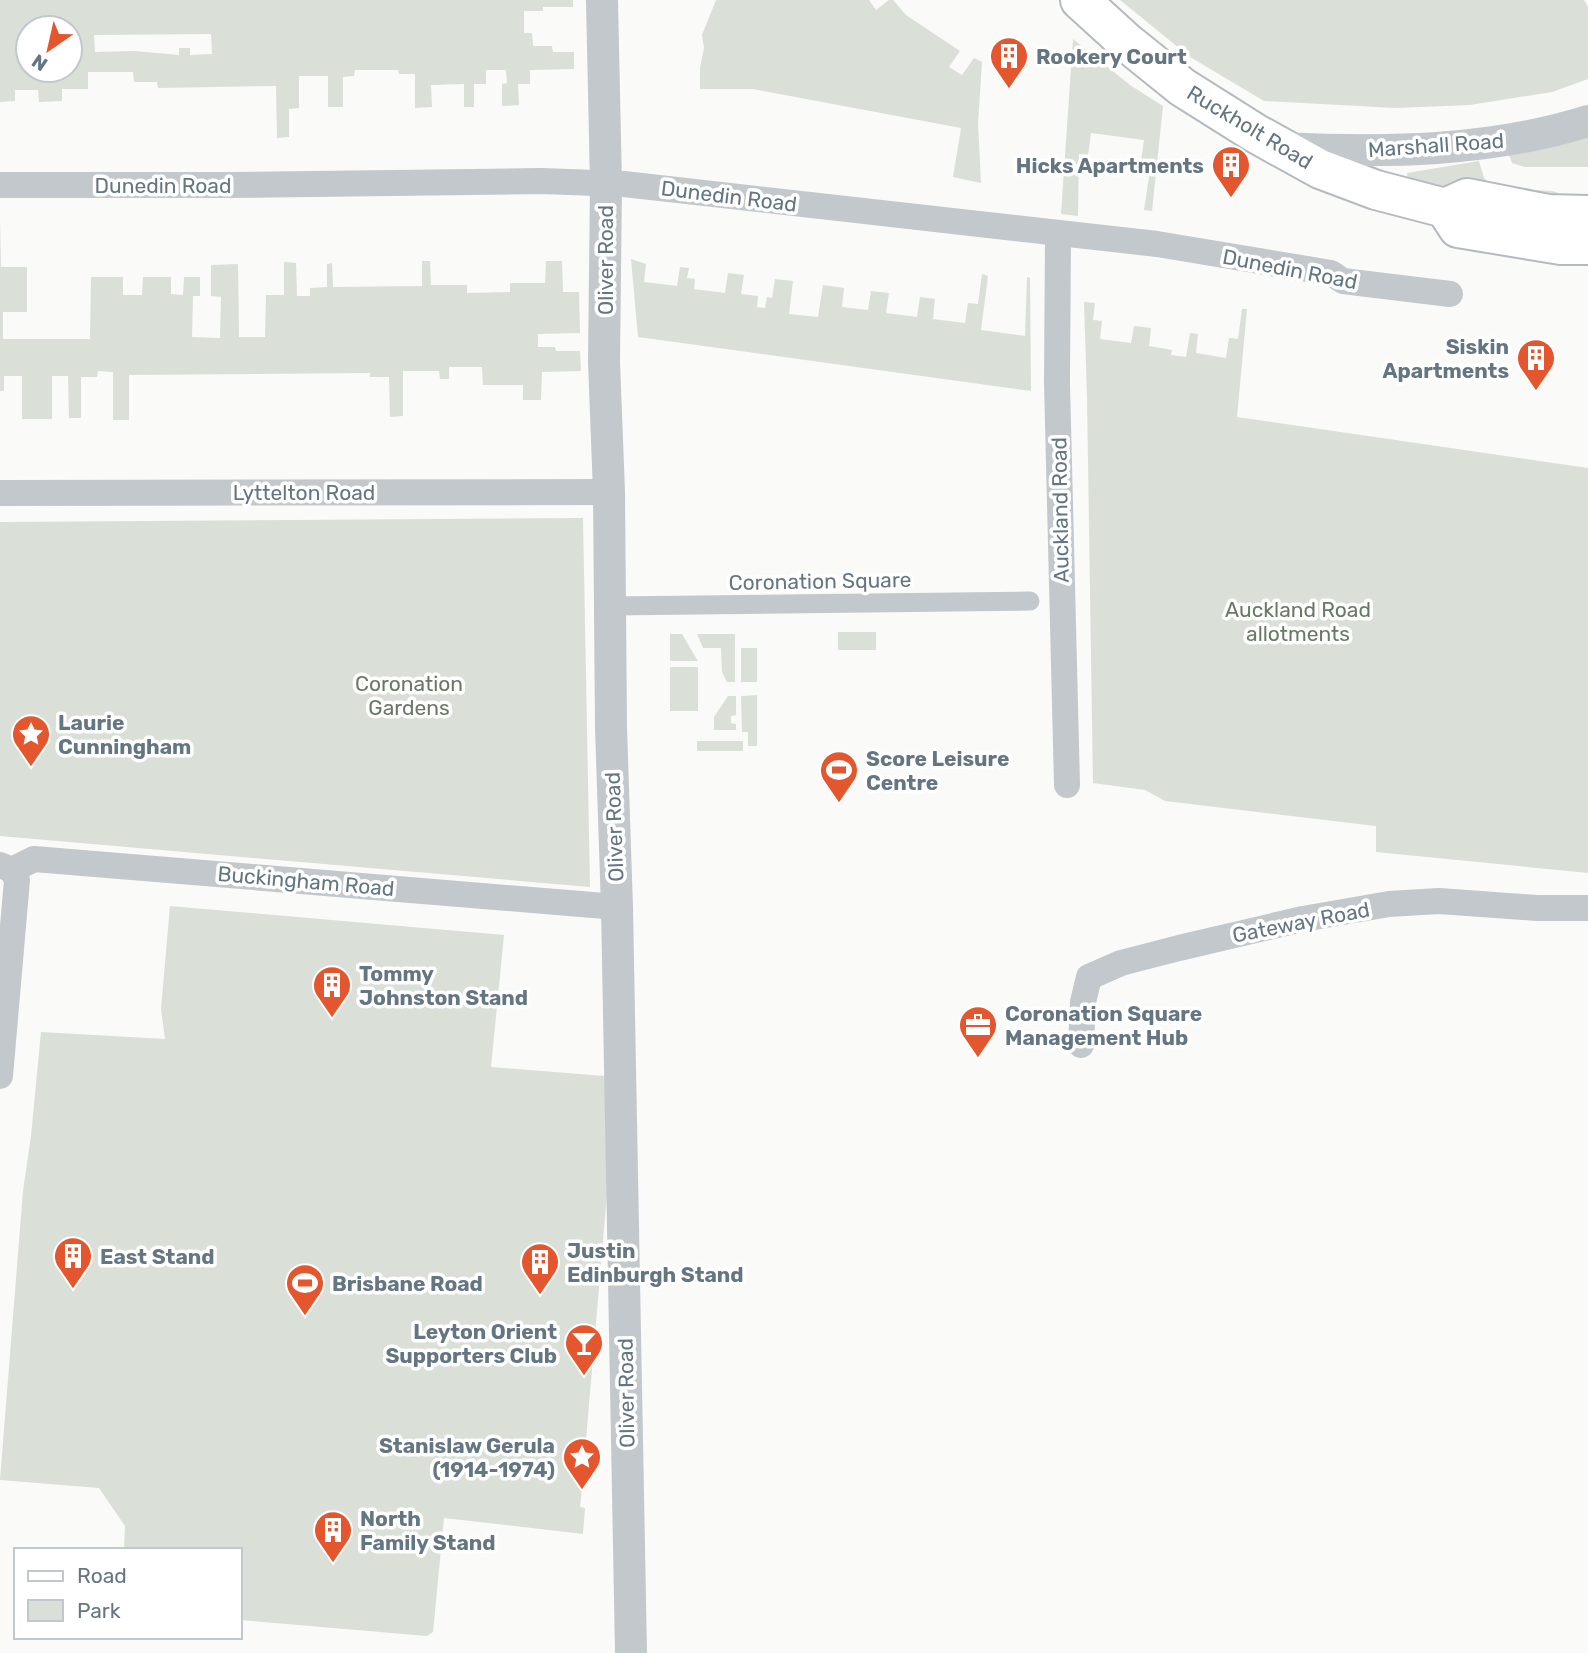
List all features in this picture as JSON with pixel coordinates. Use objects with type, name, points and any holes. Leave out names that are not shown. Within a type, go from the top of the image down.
[{"type":"main road","name":"Ruckholt Road","points":[[1080,0],[1182,87],[1320,169],[1376,190],[1445,208],[1467,198],[1548,214],[1588,215]]},
{"type":"main road","name":"Ruckholt Road","points":[[1445,208],[1458,228],[1561,245],[1588,245]]},
{"type":"street","name":"Oliver Road","points":[[602,0],[606,184],[604,362],[609,492],[611,757],[617,907],[631,1653]]},
{"type":"street","name":"Marshall Road","points":[[1281,148],[1377,151],[1484,145],[1552,132],[1588,121]]},
{"type":"street","name":"Dunedin Road","points":[[0,185],[541,181],[624,184],[1157,244],[1331,273],[1343,281],[1450,294]]},
{"type":"street","name":"Auckland Road","points":[[1058,234],[1057,383],[1067,785]]},
{"type":"street","name":"Lyttelton Road","points":[[0,493],[609,492]]},
{"type":"street","name":"Coronation Square","points":[[610,606],[1030,601]]},
{"type":"street","name":"Buckingham Road","points":[[6,867],[34,859],[617,907]]},
{"type":"street","points":[[0,1076],[17,880],[6,867]]},
{"type":"street","name":"Gateway Road","points":[[1081,1045],[1083,1002],[1088,977],[1121,963],[1303,919],[1389,904],[1439,901],[1537,908],[1588,908]]},
{"type":"green space","points":[[0,0],[573,0],[573,7],[543,7],[543,11],[524,11],[524,33],[532,33],[533,46],[552,46],[553,52],[574,52],[574,69],[530,70],[530,84],[518,84],[519,105],[502,106],[502,84],[507,83],[506,70],[486,70],[486,84],[474,84],[474,107],[464,107],[464,84],[431,85],[432,107],[415,108],[415,74],[399,74],[398,70],[355,70],[354,76],[343,77],[343,107],[328,107],[328,76],[299,76],[299,108],[289,109],[289,137],[277,138],[276,86],[158,88],[157,82],[134,82],[133,72],[88,72],[88,89],[62,89],[62,101],[39,102],[38,90],[15,90],[15,101],[0,102]],"holes":[[[211,34],[212,54],[190,55],[190,48],[179,48],[179,55],[135,51],[95,52],[94,35]]]},
{"type":"green space","points":[[716,0],[869,0],[876,10],[893,0],[906,15],[960,51],[949,67],[962,75],[974,58],[982,62],[978,124],[981,183],[953,177],[961,128],[753,89],[700,89],[704,48],[702,35]]},
{"type":"green space","points":[[1120,0],[1584,0],[1588,7],[1588,79],[1552,92],[1470,105],[1396,108],[1264,101],[1190,57]]},
{"type":"green space","points":[[1073,39],[1130,85],[1163,106],[1152,211],[1144,210],[1149,177],[1139,175],[1144,140],[1091,133],[1088,155],[1079,154],[1078,216],[1061,214]]},
{"type":"green space","points":[[1588,133],[1588,167],[1525,167],[1512,163],[1508,152]]},
{"type":"green space","points":[[1479,161],[1484,178],[1493,188],[1553,191],[1562,195],[1561,205],[1462,192],[1408,181],[1407,173]]},
{"type":"green space","points":[[0,221],[1,267],[27,267],[27,312],[3,312],[3,339],[90,339],[91,277],[123,277],[123,295],[142,295],[143,277],[171,277],[171,294],[183,295],[184,277],[200,277],[200,296],[193,296],[192,337],[220,338],[221,297],[211,296],[211,265],[238,264],[239,337],[265,337],[266,295],[284,295],[284,262],[296,263],[297,296],[310,296],[310,288],[327,287],[327,264],[332,263],[333,287],[422,286],[422,261],[430,261],[431,285],[467,285],[467,293],[510,292],[510,283],[545,283],[546,261],[562,261],[563,292],[579,292],[580,333],[538,334],[538,347],[555,347],[556,351],[580,351],[581,371],[542,372],[541,400],[523,400],[523,385],[483,385],[482,367],[449,367],[449,379],[440,379],[439,371],[403,371],[403,416],[390,417],[389,377],[370,377],[370,373],[129,375],[129,420],[113,420],[113,372],[98,371],[97,377],[81,377],[81,418],[69,418],[68,376],[52,376],[52,419],[22,419],[22,376],[4,376],[4,391],[0,391]]},
{"type":"green space","points":[[631,259],[646,264],[644,282],[677,286],[680,267],[689,268],[687,278],[695,279],[694,289],[725,293],[728,273],[744,275],[741,294],[758,296],[757,307],[765,308],[767,297],[772,298],[775,279],[793,281],[789,314],[818,317],[823,285],[844,288],[842,307],[868,310],[871,291],[889,293],[886,313],[917,317],[920,297],[935,299],[933,319],[965,323],[968,303],[978,304],[982,274],[988,276],[981,330],[1025,336],[1027,277],[1030,278],[1031,391],[638,337]]},
{"type":"green space","name":"Auckland Road allotments","points":[[1084,302],[1095,303],[1093,320],[1102,321],[1100,339],[1131,343],[1134,326],[1151,328],[1149,346],[1172,350],[1171,355],[1186,357],[1190,333],[1198,334],[1196,353],[1226,358],[1229,338],[1238,339],[1242,309],[1247,309],[1237,417],[1588,468],[1588,873],[1376,852],[1376,826],[1165,801],[1145,790],[1093,783]]},
{"type":"green space","name":"Coronation Gardens","points":[[583,518],[590,887],[0,836],[0,522]]},
{"type":"green space","points":[[838,632],[876,632],[876,650],[838,650]]},
{"type":"green space","points":[[670,634],[682,634],[698,661],[670,661]]},
{"type":"green space","points":[[697,634],[735,634],[735,682],[727,682],[722,672],[721,648],[703,648]]},
{"type":"green space","points":[[741,648],[757,648],[757,682],[741,682]]},
{"type":"green space","points":[[670,667],[698,667],[698,711],[670,711]]},
{"type":"green space","points":[[757,695],[757,746],[748,746],[748,732],[742,732],[741,696]]},
{"type":"green space","points":[[728,696],[736,696],[736,715],[731,716],[731,723],[736,724],[736,730],[714,730],[714,717]]},
{"type":"green space","points":[[697,741],[743,741],[743,751],[697,751]]},
{"type":"green space","name":"Brisbane Road","points":[[170,906],[504,935],[491,1067],[617,1077],[580,1507],[585,1508],[583,1534],[444,1518],[433,1632],[427,1636],[242,1620],[242,1548],[124,1548],[125,1526],[99,1488],[0,1480],[23,1191],[41,1032],[165,1039],[161,1009]]},
{"type":"place","name":"Rookery Court","points":[[1009,90]]},
{"type":"place","name":"Hicks Apartments","points":[[1231,199]]},
{"type":"place","name":"Siskin Apartments","points":[[1536,392]]},
{"type":"place","name":"Laurie Cunningham","points":[[31,768]]},
{"type":"place","name":"Score Leisure Centre","points":[[839,804]]},
{"type":"place","name":"Tommy Johnston Stand","points":[[332,1019]]},
{"type":"place","name":"Coronation Square Management Hub","points":[[978,1059]]},
{"type":"place","name":"East Stand","points":[[73,1290]]},
{"type":"place","name":"Justin Edinburgh Stand","points":[[540,1296]]},
{"type":"place","name":"Brisbane Road","points":[[305,1317]]},
{"type":"place","name":"Leyton Orient Supporters Club","points":[[584,1377]]},
{"type":"place","name":"Stanislaw Gerula (1914-1974)","points":[[582,1491]]},
{"type":"place","name":"North Family Stand","points":[[333,1564]]}]
